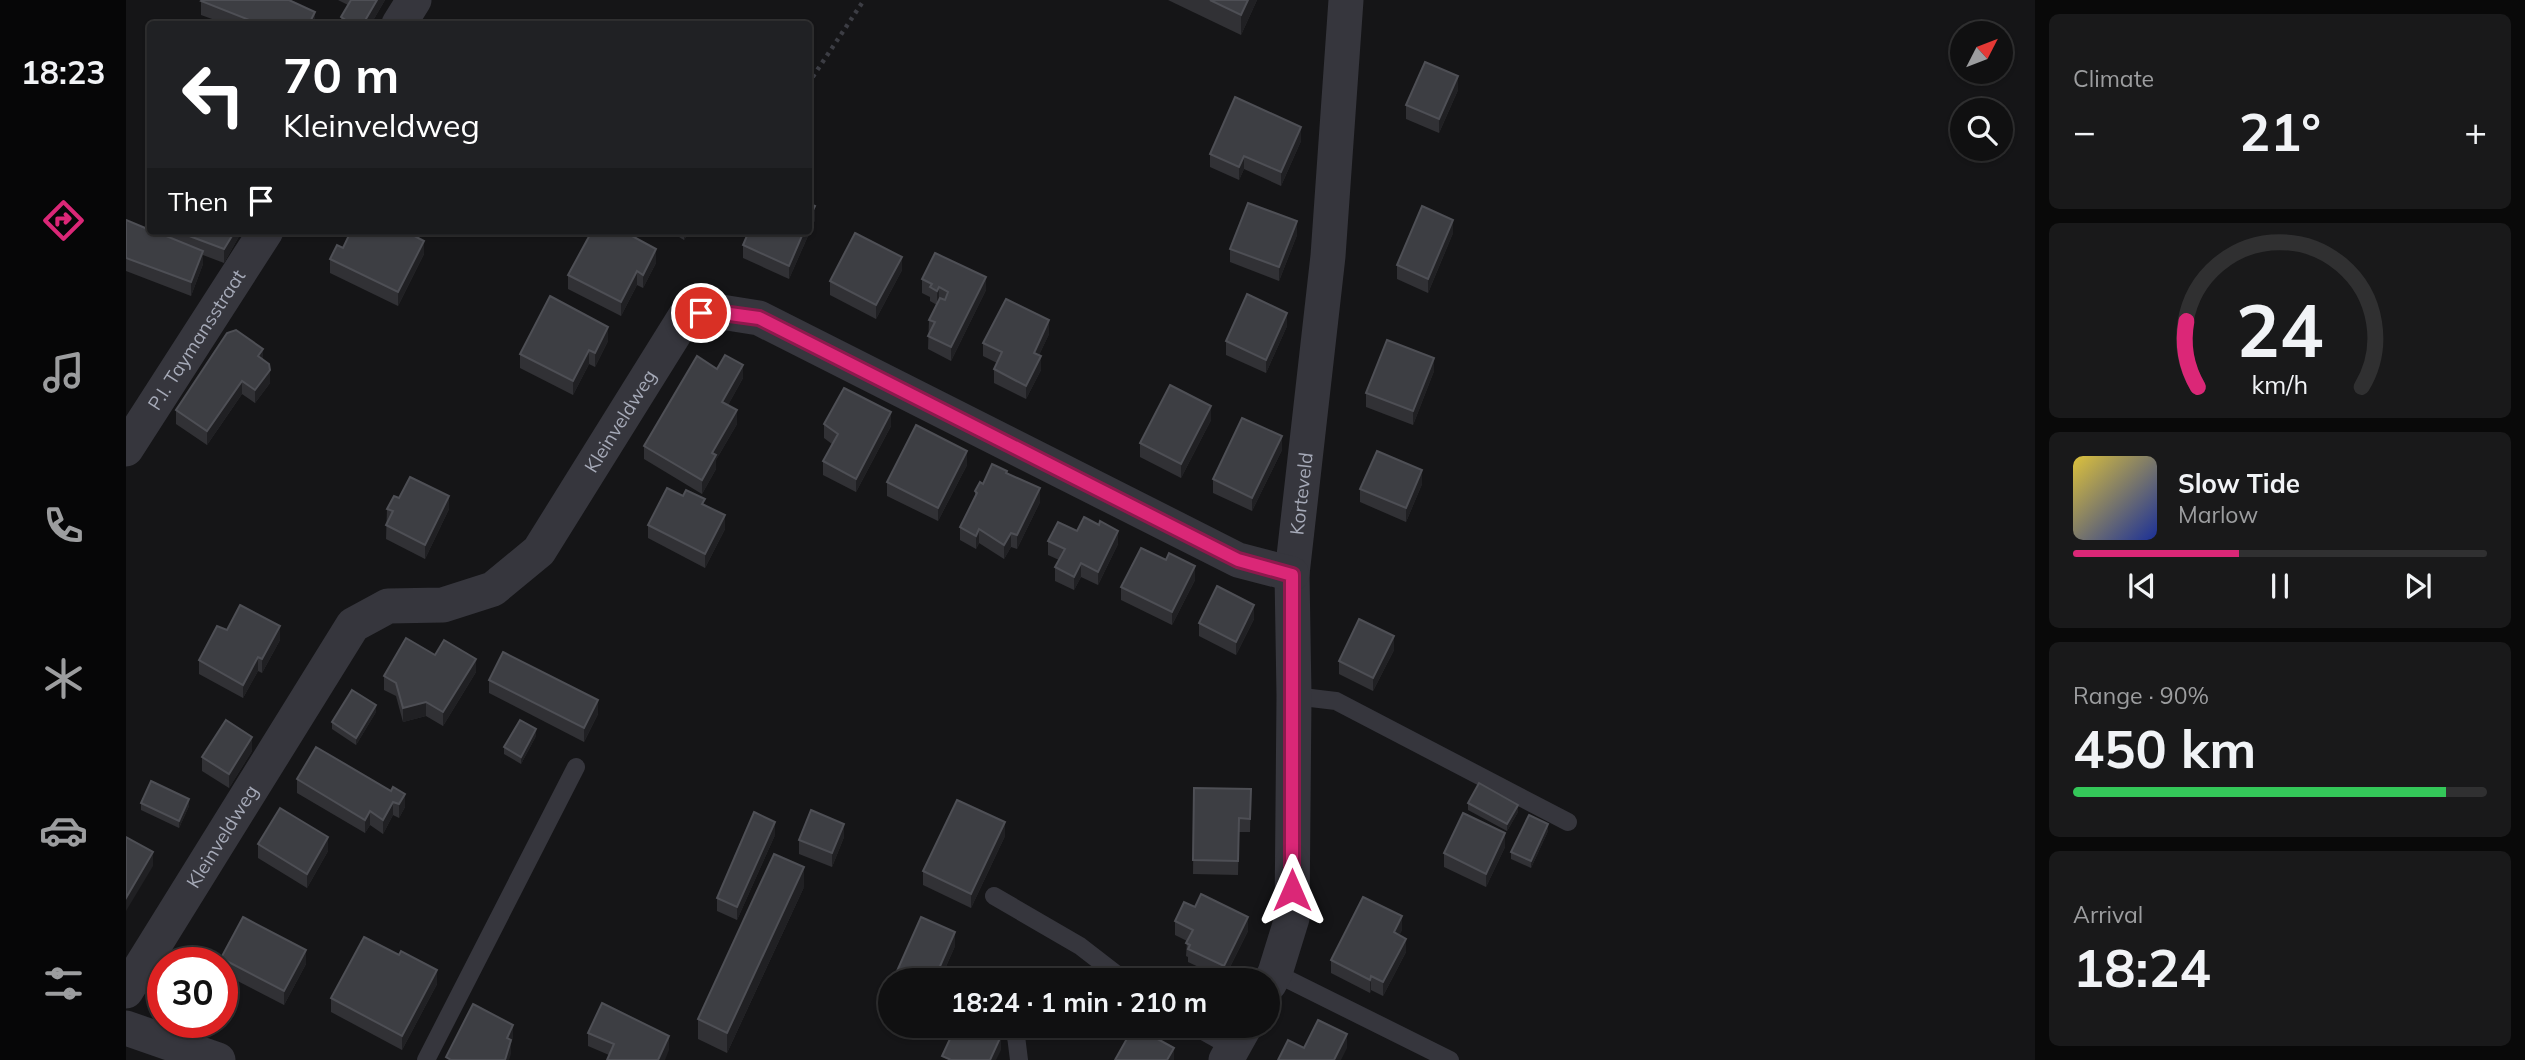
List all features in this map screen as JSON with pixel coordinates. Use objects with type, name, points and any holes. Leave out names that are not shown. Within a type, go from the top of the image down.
[{"type":"street","points":[[401,21],[414,0]]},
{"type":"street","name":"Korteveld","points":[[1276,968],[1292,918],[1292,575],[1328,256],[1346,0]]},
{"type":"street","name":"P.I. Taymansstraat","points":[[126,449],[263,235]]},
{"type":"street","name":"Kleinveldweg","points":[[126,991],[353,625],[388,606],[443,605],[493,590],[539,551],[686,315],[715,312],[759,318],[1238,560],[1292,575]]},
{"type":"street","points":[[126,1028],[218,1060]]},
{"type":"lane","points":[[1294,695],[1336,701],[1568,822]]},
{"type":"lane","points":[[426,1060],[576,767]]},
{"type":"lane","points":[[994,896],[1080,946],[1108,968]]},
{"type":"lane","points":[[1280,983],[1450,1060]]},
{"type":"lane","points":[[1016,1038],[1019,1060]]},
{"type":"path","points":[[812,78],[864,0]]},
{"type":"building","points":[[289,0],[315,12],[310,21],[252,21],[201,1]]},
{"type":"building","points":[[351,0],[377,0],[365,21],[347,21],[341,17]]},
{"type":"building","points":[[1210,0],[1248,0],[1241,15]]},
{"type":"building","points":[[1425,62],[1458,76],[1439,119],[1406,105]]},
{"type":"building","points":[[1235,97],[1301,127],[1281,172],[1244,156],[1239,167],[1210,154]]},
{"type":"building","points":[[1248,203],[1297,221],[1279,267],[1230,249]]},
{"type":"building","points":[[1422,206],[1453,220],[1428,279],[1397,265]]},
{"type":"building","points":[[126,220],[147,229],[147,235],[164,235],[203,251],[191,282],[126,258]]},
{"type":"building","points":[[855,233],[902,257],[876,305],[830,281]]},
{"type":"building","points":[[187,235],[233,235],[224,249]]},
{"type":"building","points":[[349,235],[413,235],[424,241],[398,292],[330,259],[337,245],[343,248]]},
{"type":"building","points":[[590,235],[630,235],[656,249],[643,275],[637,271],[621,302],[568,275]]},
{"type":"building","points":[[747,235],[802,235],[789,266],[743,245]]},
{"type":"building","points":[[935,253],[986,277],[951,347],[928,336],[935,322],[929,320],[940,298],[945,300],[948,292],[939,287],[937,291],[930,287],[932,284],[922,279]]},
{"type":"building","points":[[1247,294],[1287,313],[1266,360],[1226,341]]},
{"type":"building","points":[[550,296],[608,327],[595,353],[589,350],[573,381],[520,354]]},
{"type":"building","points":[[1006,299],[1049,320],[1034,353],[1041,356],[1026,386],[994,369],[1002,352],[983,343]]},
{"type":"building","points":[[236,330],[263,349],[258,356],[269,364],[270,370],[255,390],[242,381],[207,431],[176,410],[227,333]]},
{"type":"building","points":[[1387,340],[1434,358],[1413,411],[1366,393]]},
{"type":"building","points":[[725,355],[743,365],[722,402],[737,410],[712,453],[716,455],[702,480],[644,446],[697,356],[717,369]]},
{"type":"building","points":[[1170,385],[1211,406],[1181,464],[1140,443]]},
{"type":"building","points":[[844,388],[891,412],[856,479],[823,461],[838,434],[824,424]]},
{"type":"building","points":[[1242,418],[1282,436],[1252,498],[1213,479]]},
{"type":"building","points":[[916,425],[967,451],[938,508],[887,482]]},
{"type":"building","points":[[1377,451],[1422,470],[1406,508],[1360,489]]},
{"type":"building","points":[[992,464],[1040,488],[1017,535],[1011,533],[1004,545],[979,529],[976,536],[960,527],[977,493],[975,491],[980,482],[983,484]]},
{"type":"building","points":[[410,477],[449,496],[425,545],[386,525],[393,511],[387,509],[394,496],[399,498]]},
{"type":"building","points":[[667,488],[683,496],[686,490],[705,499],[702,504],[725,515],[705,554],[648,525]]},
{"type":"building","points":[[1084,517],[1099,525],[1100,521],[1118,531],[1098,572],[1081,563],[1074,577],[1055,567],[1065,549],[1048,541],[1058,522],[1077,531]]},
{"type":"building","points":[[1141,548],[1166,560],[1169,553],[1195,566],[1172,612],[1121,587]]},
{"type":"building","points":[[1217,586],[1254,605],[1236,642],[1199,623]]},
{"type":"building","points":[[240,605],[280,626],[262,659],[258,657],[243,685],[199,660],[217,626],[227,630]]},
{"type":"building","points":[[1359,619],[1394,636],[1373,678],[1339,661]]},
{"type":"building","points":[[406,638],[435,655],[444,640],[476,659],[443,712],[426,702],[403,708],[396,683],[384,676]]},
{"type":"building","points":[[503,652],[598,700],[584,728],[489,680]]},
{"type":"building","points":[[352,690],[376,705],[356,738],[332,722]]},
{"type":"building","points":[[226,720],[252,737],[229,774],[202,757]]},
{"type":"building","points":[[520,720],[536,729],[521,757],[504,747]]},
{"type":"building","points":[[316,747],[391,791],[393,787],[405,794],[399,804],[393,802],[383,820],[370,811],[365,820],[297,779]]},
{"type":"building","points":[[151,781],[189,799],[179,821],[141,803]]},
{"type":"building","points":[[1479,783],[1518,805],[1507,824],[1468,803]]},
{"type":"building","points":[[1194,788],[1251,789],[1250,819],[1239,818],[1238,861],[1193,860]]},
{"type":"building","points":[[957,800],[1005,822],[971,894],[923,871]]},
{"type":"building","points":[[280,808],[328,837],[307,874],[258,844]]},
{"type":"building","points":[[811,810],[844,824],[832,853],[799,840]]},
{"type":"building","points":[[754,812],[775,822],[737,907],[717,898]]},
{"type":"building","points":[[1463,813],[1505,833],[1486,874],[1444,853]]},
{"type":"building","points":[[1529,815],[1548,824],[1531,861],[1511,852]]},
{"type":"building","points":[[126,837],[153,852],[126,898]]},
{"type":"building","points":[[774,854],[804,867],[727,1033],[698,1019]]},
{"type":"building","points":[[1201,894],[1248,917],[1224,966],[1188,949],[1190,945],[1186,943],[1193,930],[1175,921],[1184,902],[1195,907]]},
{"type":"building","points":[[1363,897],[1402,916],[1394,932],[1406,939],[1383,982],[1371,976],[1370,980],[1331,960]]},
{"type":"building","points":[[243,917],[306,950],[284,991],[238,967],[238,947],[227,947]]},
{"type":"building","points":[[921,917],[955,932],[939,968],[898,968]]},
{"type":"building","points":[[364,937],[399,955],[401,951],[437,970],[402,1036],[331,998]]},
{"type":"building","points":[[602,1003],[669,1036],[658,1060],[607,1060],[614,1044],[588,1033]]},
{"type":"building","points":[[473,1004],[513,1025],[507,1038],[511,1040],[505,1060],[451,1060],[446,1057]]},
{"type":"building","points":[[1318,1020],[1347,1034],[1334,1060],[1278,1060],[1288,1040],[1304,1048]]},
{"type":"building","points":[[950,1038],[1000,1038],[990,1060],[951,1060],[942,1056]]},
{"type":"building","points":[[1127,1038],[1156,1038],[1174,1048],[1167,1060],[1115,1060]]},
{"type":"route","points":[[701,313],[715,312],[759,318],[1238,560],[1292,575],[1292,890]]}]
